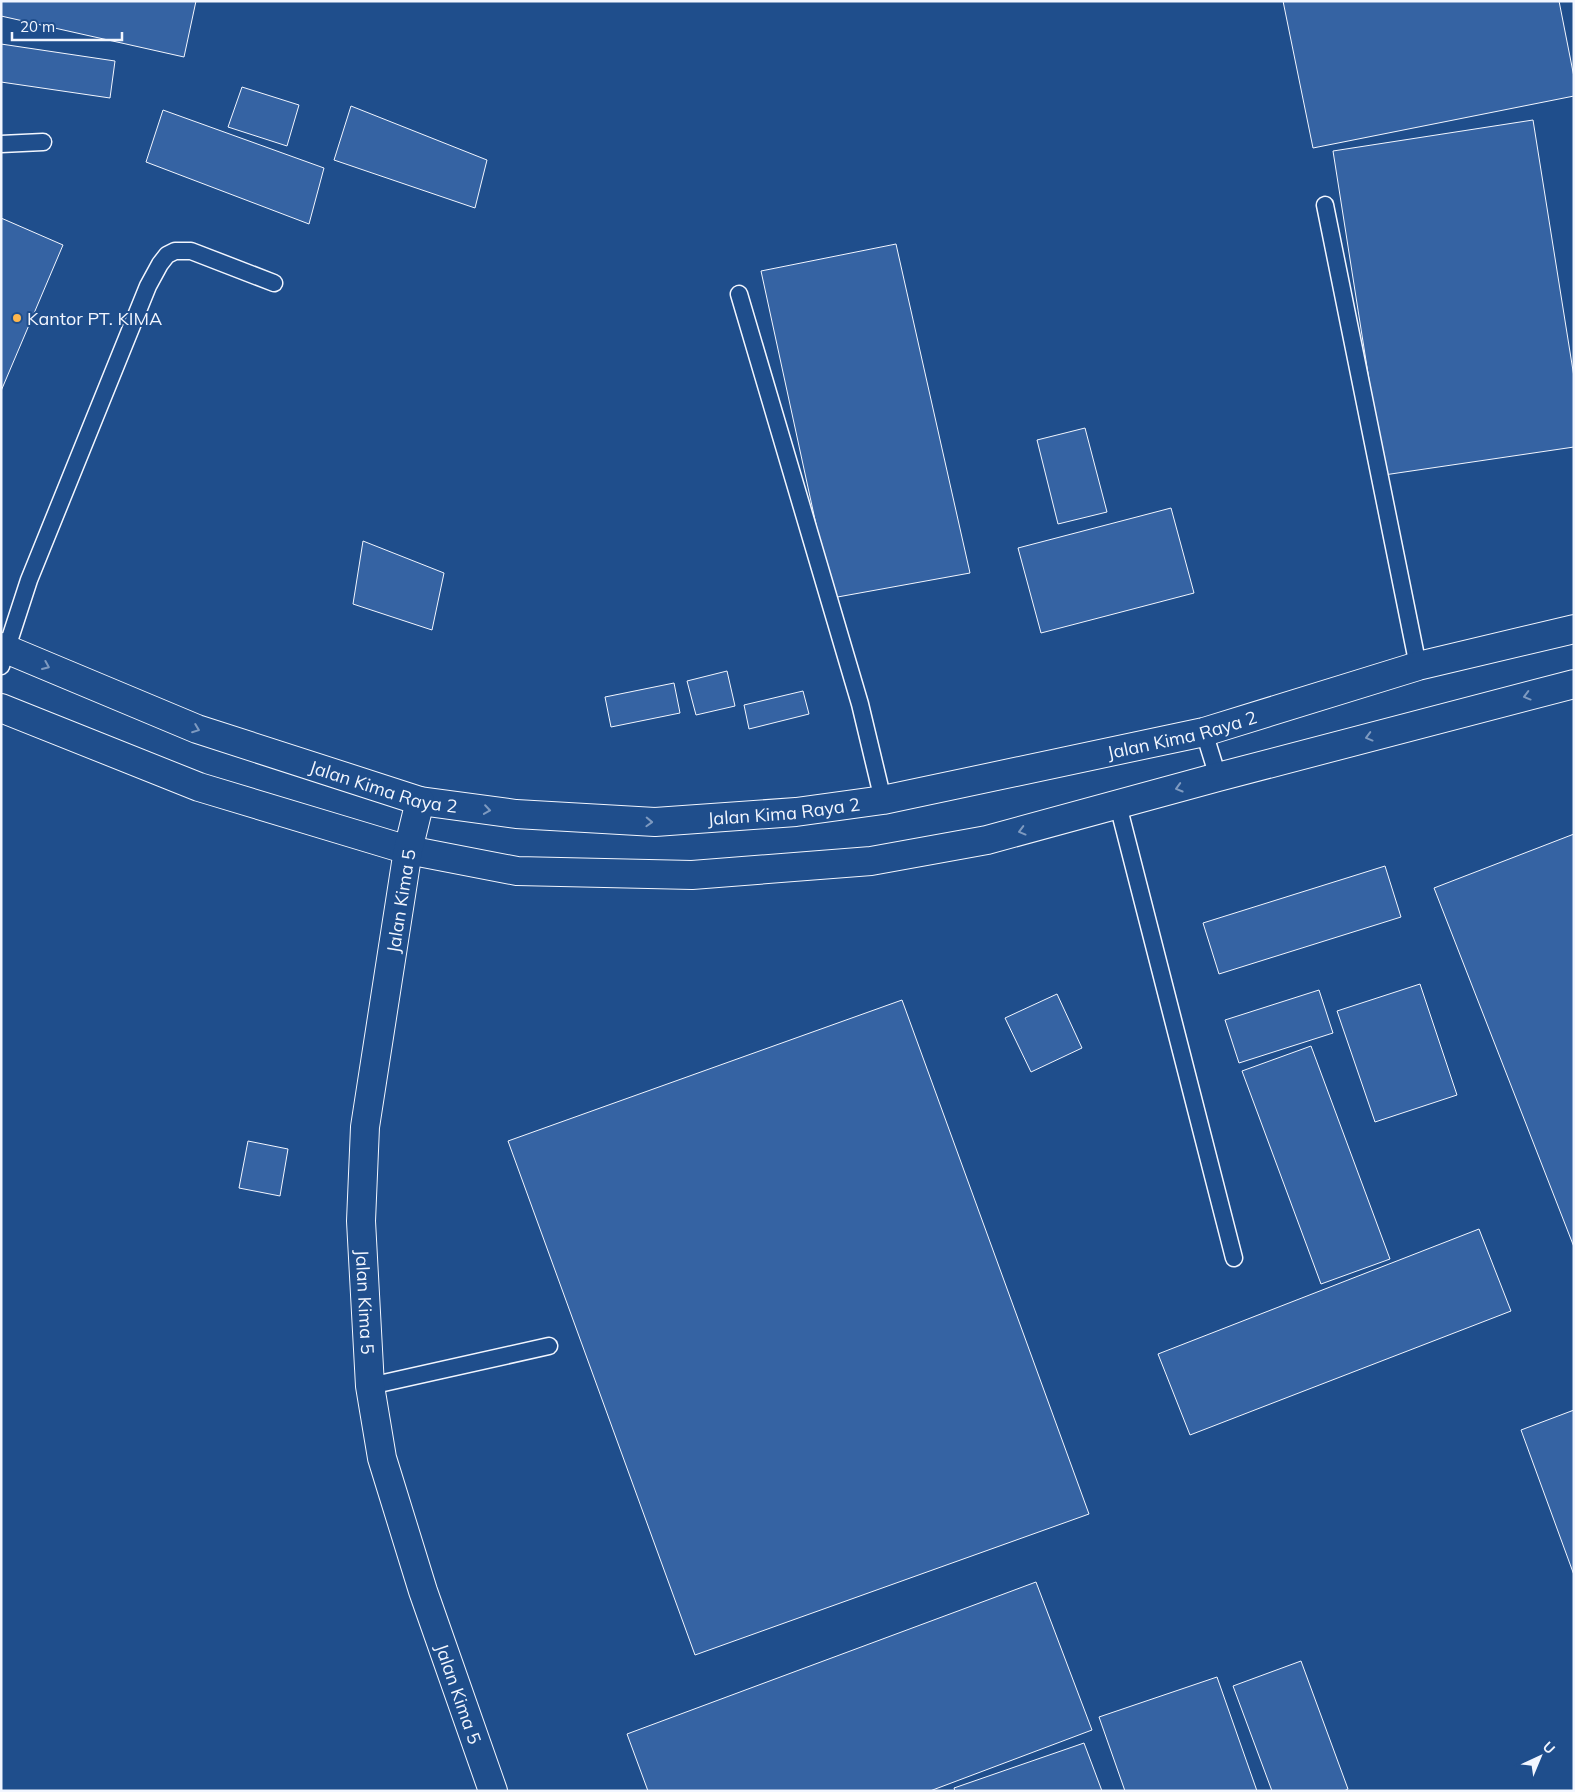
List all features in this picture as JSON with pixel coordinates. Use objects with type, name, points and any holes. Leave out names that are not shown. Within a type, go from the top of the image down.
[{"type":"street","name":"Jalan Kima Raya 2","points":[[3,654],[197,730],[420,800],[516,814],[655,822],[796,812],[883,800],[1204,732],[1418,666],[1574,629]]},
{"type":"street","points":[[1,708],[199,787],[408,850],[517,871],[692,875],[871,861],[988,840],[1218,777],[1574,684]]},
{"type":"street","name":"Jalan Kima 5","points":[[420,800],[408,850],[365,1127],[361,1221],[370,1386],[382,1458],[423,1591],[493,1791]]},
{"type":"lane","points":[[1,144],[43,142]]},
{"type":"lane","points":[[1325,205],[1418,666]]},
{"type":"lane","points":[[3,654],[29,580],[148,286],[160,264],[167,255],[175,251],[191,251],[274,282]]},
{"type":"lane","points":[[739,294],[860,704],[883,800]]},
{"type":"lane","points":[[1204,732],[1218,777]]},
{"type":"lane","points":[[1118,805],[1234,1258]]},
{"type":"lane","points":[[370,1386],[549,1346]]},
{"type":"building","points":[[1,1],[196,1],[184,57],[1,16]]},
{"type":"building","points":[[1283,1],[1559,1],[1574,77],[1574,96],[1313,148]]},
{"type":"building","points":[[1,44],[115,61],[110,98],[1,82]]},
{"type":"building","points":[[242,87],[299,105],[287,146],[228,127]]},
{"type":"building","points":[[351,106],[487,160],[475,208],[334,160]]},
{"type":"building","points":[[163,110],[324,168],[309,224],[146,162]]},
{"type":"building","points":[[1533,120],[1574,377],[1574,447],[1384,475],[1333,151]]},
{"type":"building","name":"Kantor PT. KIMA","points":[[1,218],[63,245],[1,391]]},
{"type":"building","points":[[896,244],[970,573],[832,598],[761,271]]},
{"type":"building","points":[[1085,428],[1107,512],[1058,524],[1037,440]]},
{"type":"building","points":[[1171,508],[1194,593],[1041,633],[1018,548]]},
{"type":"building","points":[[363,541],[444,573],[432,630],[353,604]]},
{"type":"building","points":[[727,671],[735,706],[696,715],[687,681]]},
{"type":"building","points":[[674,683],[680,713],[611,727],[605,697]]},
{"type":"building","points":[[803,691],[809,714],[749,729],[744,705]]},
{"type":"building","points":[[1574,834],[1574,1247],[1434,888]]},
{"type":"building","points":[[1385,866],[1401,917],[1219,974],[1203,923]]},
{"type":"building","points":[[1420,984],[1457,1095],[1375,1122],[1337,1011]]},
{"type":"building","points":[[1319,990],[1333,1033],[1239,1063],[1225,1020]]},
{"type":"building","points":[[1057,994],[1082,1048],[1031,1072],[1005,1018]]},
{"type":"building","points":[[902,1000],[1089,1514],[695,1655],[508,1141]]},
{"type":"building","points":[[1311,1046],[1390,1259],[1321,1284],[1242,1071]]},
{"type":"building","points":[[248,1141],[288,1149],[280,1196],[239,1188]]},
{"type":"building","points":[[1479,1229],[1511,1311],[1190,1435],[1158,1354]]},
{"type":"building","points":[[1574,1410],[1574,1575],[1521,1430]]},
{"type":"building","points":[[1036,1582],[1092,1730],[930,1791],[648,1791],[627,1734]]},
{"type":"building","points":[[1301,1661],[1348,1789],[1344,1791],[1272,1791],[1233,1686]]},
{"type":"building","points":[[1217,1677],[1257,1791],[1125,1791],[1099,1717]]},
{"type":"building","points":[[1084,1743],[1102,1791],[955,1791],[954,1788]]},
{"type":"place","name":"Kantor PT. KIMA","points":[[17,318]]}]
